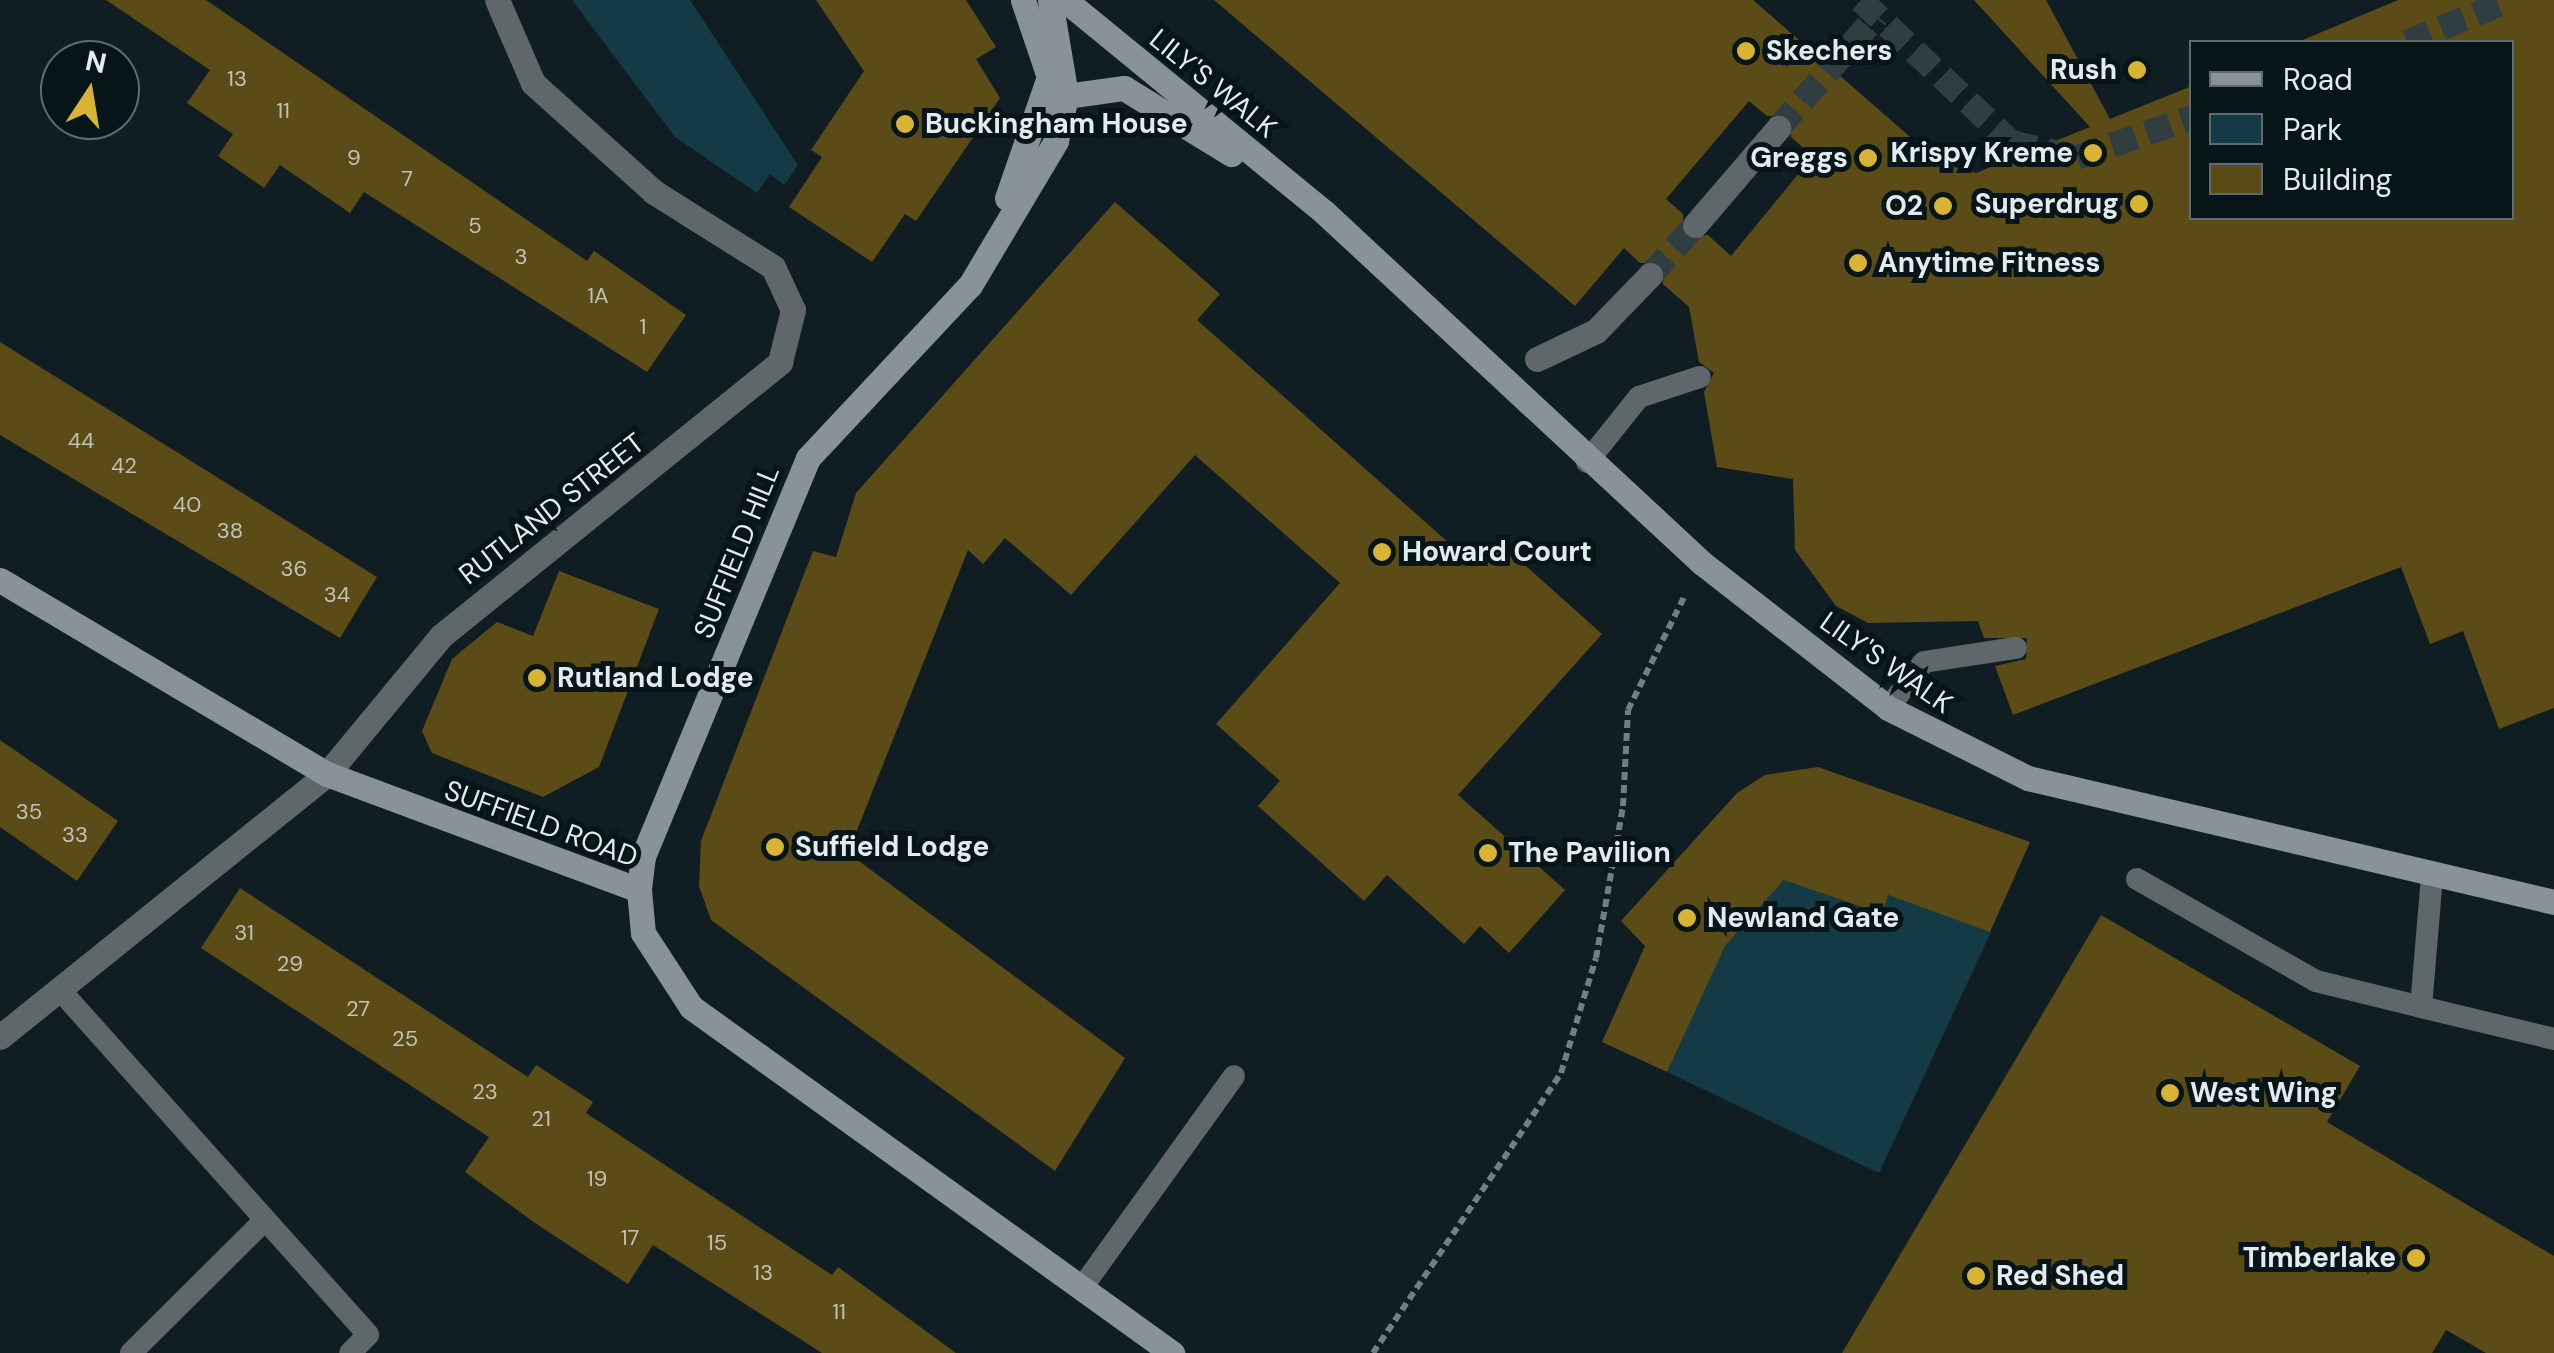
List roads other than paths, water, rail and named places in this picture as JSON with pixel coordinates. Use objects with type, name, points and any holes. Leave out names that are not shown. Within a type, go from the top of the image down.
[{"type":"street","name":"RUTLAND STREET","points":[[0,1038],[327,774],[441,636],[780,362],[793,310],[772,267],[654,192],[533,84],[497,0]]},
{"type":"street","name":"SUFFIELD HILL","points":[[970,285],[1049,78],[1022,0]]},
{"type":"street","name":"SUFFIELD HILL","points":[[639,890],[643,856],[808,458],[970,285],[1056,141],[1066,96],[1050,0]]},
{"type":"street","name":"LILY'S WALK","points":[[1065,0],[1324,212],[1512,380],[1587,462],[1702,563],[1888,708],[2028,778],[2554,902]]},
{"type":"street","name":"LILY'S WALK","points":[[1066,96],[1124,88],[1324,212]]},
{"type":"street","points":[[1696,225],[1778,128]]},
{"type":"street","points":[[1537,359],[1596,330],[1650,275]]},
{"type":"street","name":"SUFFIELD ROAD","points":[[0,580],[327,774],[639,890],[644,933],[691,1007],[1172,1353]]},
{"type":"lane","points":[[1587,462],[1639,397],[1700,378]]},
{"type":"lane","points":[[1888,708],[1924,662],[2016,648]]},
{"type":"lane","points":[[2421,1007],[2432,876]]},
{"type":"lane","points":[[2137,880],[2316,981],[2554,1039]]},
{"type":"lane","points":[[60,990],[368,1336],[350,1353]]},
{"type":"lane","points":[[1081,1289],[1234,1076]]},
{"type":"lane","points":[[131,1353],[265,1220]]},
{"type":"tunnel","points":[[1861,0],[2011,142],[2077,157],[2189,118]]},
{"type":"tunnel","points":[[2412,40],[2508,0]]},
{"type":"tunnel","points":[[1778,128],[1877,15]]},
{"type":"tunnel","points":[[1650,275],[1695,225]]},
{"type":"place","name":"Skechers","points":[[1746,51]]},
{"type":"place","name":"Rush","points":[[2137,70]]},
{"type":"place","name":"Buckingham House","points":[[905,124]]},
{"type":"place","name":"Krispy Kreme","points":[[2093,153]]},
{"type":"place","name":"Greggs","points":[[1868,158]]},
{"type":"place","name":"Superdrug","points":[[2139,204]]},
{"type":"place","name":"O2","points":[[1943,206]]},
{"type":"place","name":"Anytime Fitness","points":[[1858,263]]},
{"type":"place","name":"Howard Court","points":[[1382,552]]},
{"type":"place","name":"Rutland Lodge","points":[[537,678]]},
{"type":"place","name":"Suffield Lodge","points":[[775,847]]},
{"type":"place","name":"The Pavilion","points":[[1488,853]]},
{"type":"place","name":"Newland Gate","points":[[1687,918]]},
{"type":"place","name":"West Wing","points":[[2170,1093]]},
{"type":"place","name":"Timberlake","points":[[2416,1258]]},
{"type":"place","name":"Red Shed","points":[[1976,1276]]}]
